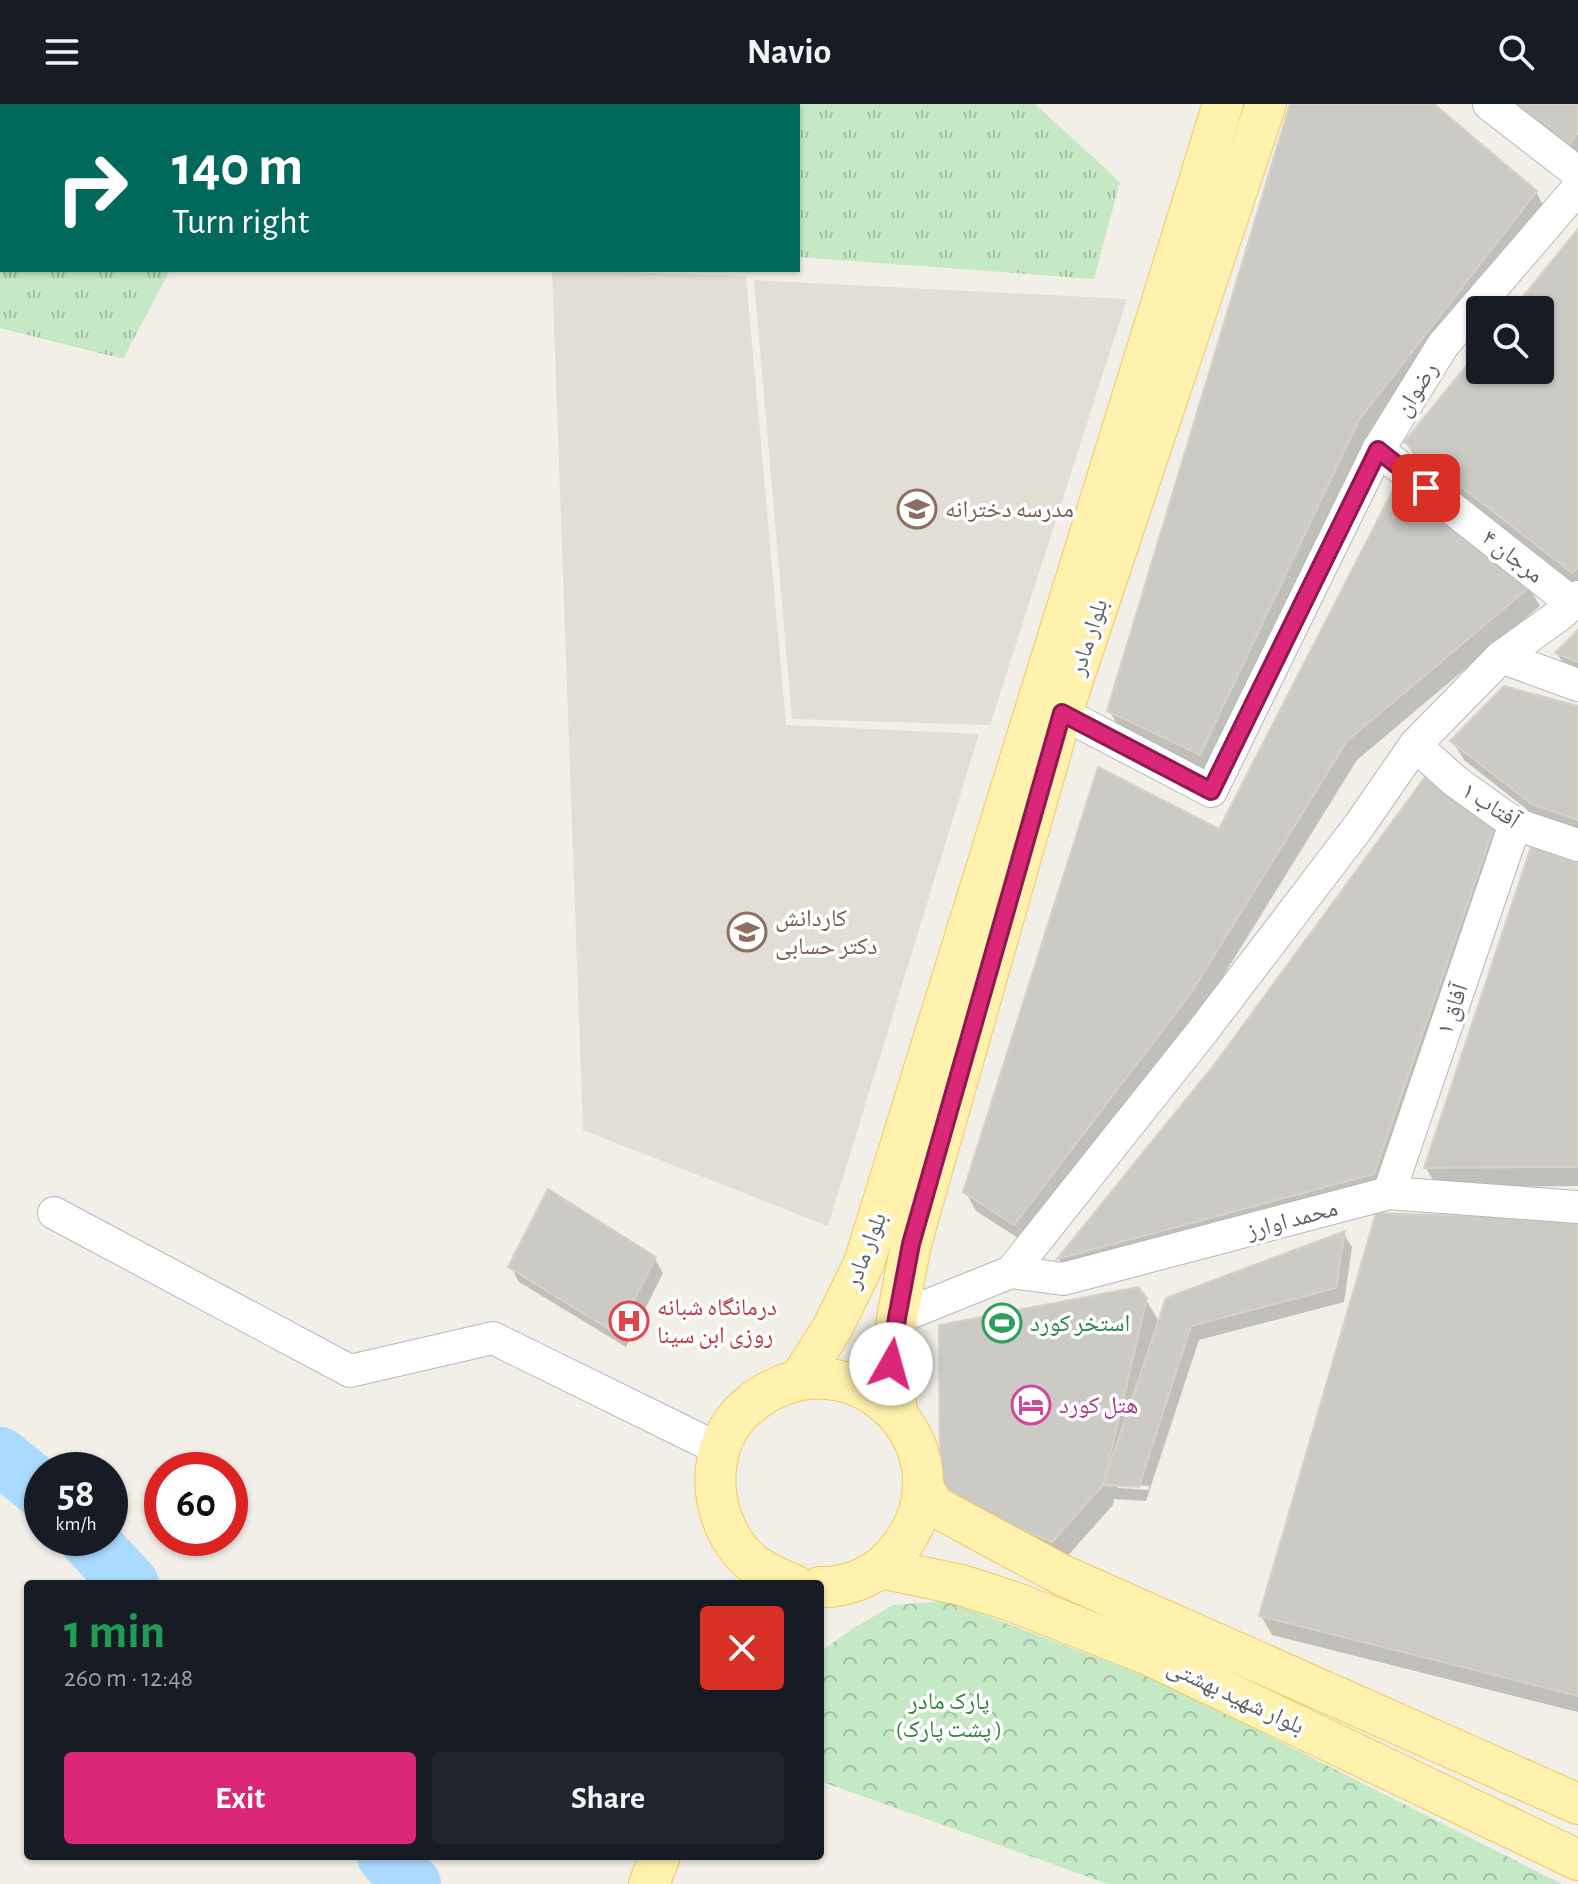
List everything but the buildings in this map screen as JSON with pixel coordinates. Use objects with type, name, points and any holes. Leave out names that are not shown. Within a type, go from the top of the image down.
[{"type":"main road","name":"بلوار مادر","points":[[800,1379],[833,1327],[864,1263],[1223,104]]},
{"type":"main road","name":"بلوار مادر","points":[[897,1412],[891,1364],[911,1244],[1062,713],[1266,104]]},
{"type":"main road","points":[[732,1580],[724,1528],[715,1497],[716,1465],[726,1435],[745,1409],[770,1390],[800,1379],[835,1379],[869,1390],[897,1412],[913,1435],[922,1461],[924,1489],[918,1518],[905,1544],[824,1607]]},
{"type":"main road","name":"بلوار شهید بهشتی","points":[[924,1489],[934,1506],[1062,1575],[1578,1804]]},
{"type":"main road","points":[[724,1528],[743,1555],[768,1575],[782,1580]]},
{"type":"main road","points":[[824,1587],[870,1574]]},
{"type":"main road","name":"بلوار شهید بهشتی","points":[[870,1574],[961,1585],[1147,1654],[1578,1860]]},
{"type":"main road","points":[[649,1884],[658,1860]]},
{"type":"main road","points":[[670,1884],[679,1860]]},
{"type":"street","points":[[1489,104],[1578,173]]},
{"type":"street","name":"رضوان","points":[[1062,713],[1211,791],[1378,450],[1443,345],[1578,188]]},
{"type":"street","name":"مرجان ۴","points":[[1378,450],[1575,600]]},
{"type":"street","points":[[897,1318],[1011,1272],[1202,1032],[1359,826],[1415,745],[1501,657],[1575,600]]},
{"type":"street","points":[[1501,657],[1578,685]]},
{"type":"street","name":"آفتاب ۱","points":[[1415,745],[1455,781],[1515,824],[1578,845]]},
{"type":"street","name":"آفاق ۱","points":[[1389,1193],[1515,824]]},
{"type":"street","name":"محمد اوارز","points":[[1011,1272],[1063,1279],[1389,1193],[1578,1207]]},
{"type":"street","points":[[54,1213],[350,1371],[493,1338],[721,1450]]},
{"type":"shaded area","name":"کاردانش دکتر حسابی","points":[[552,272],[746,276],[786,725],[979,734],[828,1226],[583,1130]]},
{"type":"shaded area","name":"مدرسه دخترانه","points":[[754,280],[1127,299],[990,725],[792,719]]},
{"type":"green space","points":[[800,104],[1035,104],[1120,182],[1094,279],[800,257]]},
{"type":"green space","points":[[0,272],[169,272],[123,359],[0,328]]},
{"type":"green space","name":"پارک مادر (پشت پارک )","points":[[947,1601],[1162,1682],[1562,1884],[1108,1884],[824,1782],[824,1649],[893,1605]]},
{"type":"waterway","points":[[0,1456],[24,1475]]},
{"type":"waterway","points":[[104,1556],[126,1580]]},
{"type":"waterway","points":[[390,1860],[412,1884]]},
{"type":"place","name":"مدرسه دخترانه","points":[[917,509]]},
{"type":"place","name":"کاردانش دکتر حسابی","points":[[747,932]]},
{"type":"place","name":"درمانگاه شبانه روزی ابن سینا","points":[[629,1321]]},
{"type":"place","name":"استخر کورد","points":[[1002,1323]]},
{"type":"place","name":"هتل کورد","points":[[1031,1405]]},
{"type":"route","points":[[891,1364],[911,1244],[1062,713],[1211,791],[1378,450],[1426,488]]}]
